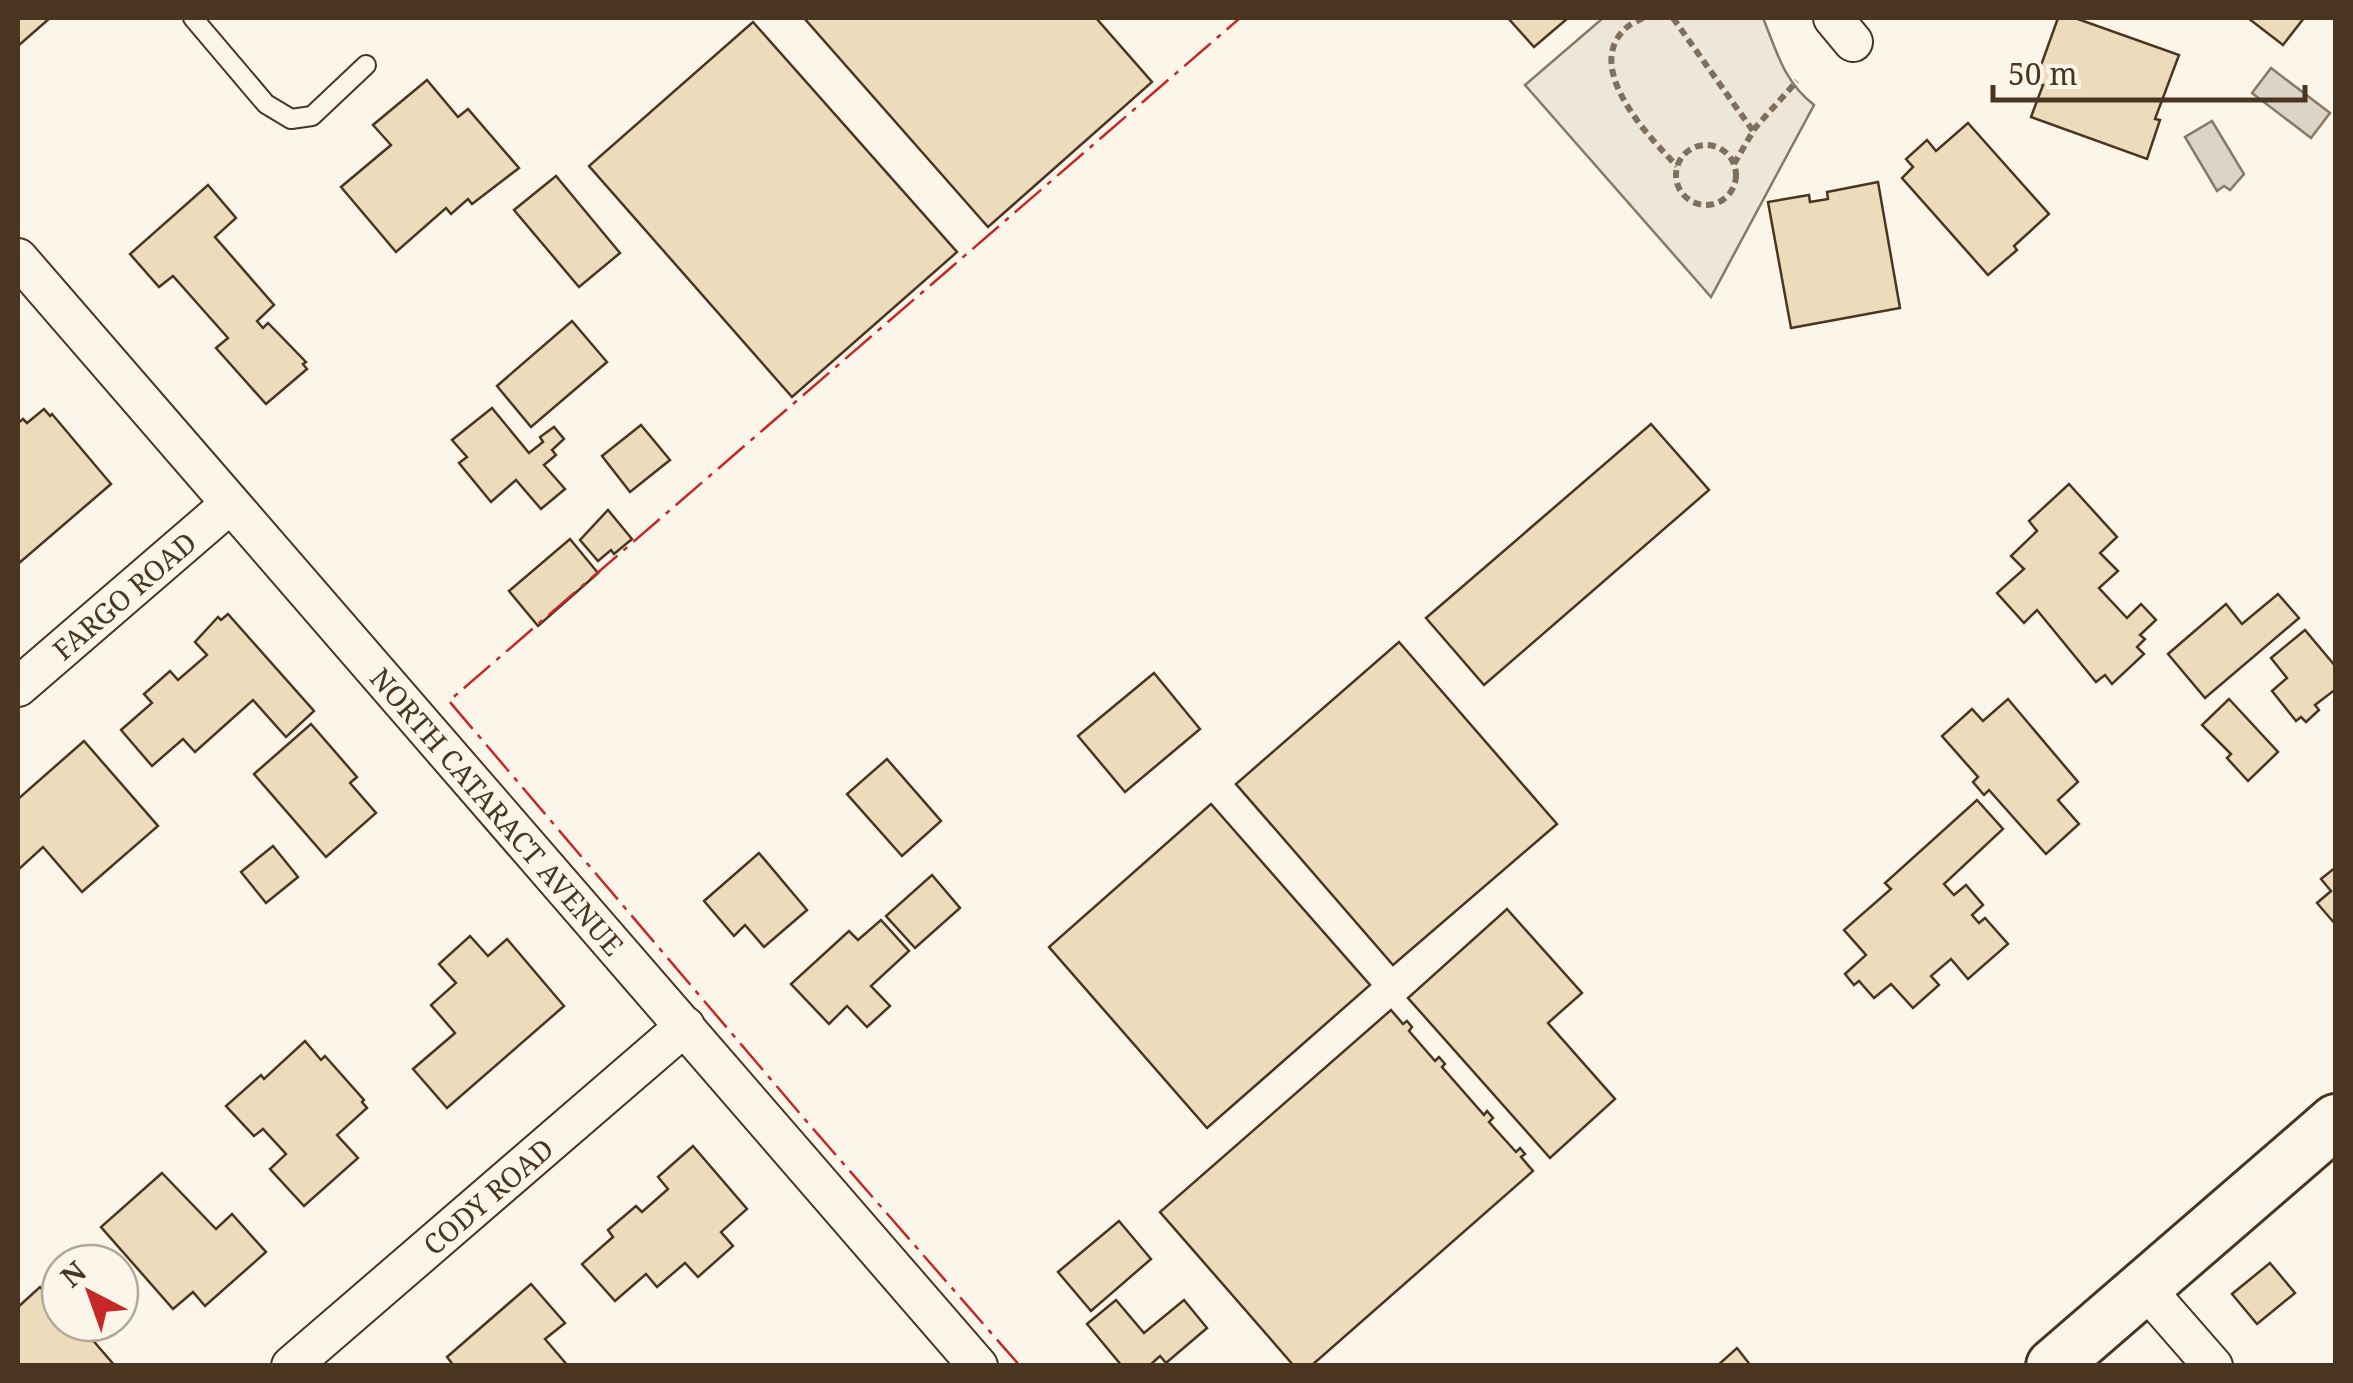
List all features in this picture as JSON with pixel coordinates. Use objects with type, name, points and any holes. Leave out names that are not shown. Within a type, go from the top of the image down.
[{"type":"main road","points":[[2054,1366],[2336,1121]]},
{"type":"street","name":"NORTH CATARACT AVENUE","points":[[18,258],[978,1366]]},
{"type":"street","name":"FARGO ROAD","points":[[18,687],[229,505]]},
{"type":"street","name":"CODY ROAD","points":[[291,1366],[684,1026]]},
{"type":"street","points":[[2144,1286],[2213,1366]]},
{"type":"lane","points":[[193,18],[266,104],[291,120],[312,116],[366,65]]},
{"type":"path","points":[[1643,18],[1624,30],[1613,46],[1612,66],[1625,103],[1642,130],[1677,166]]},
{"type":"path","points":[[1673,18],[1753,131]]},
{"type":"path","points":[[1734,164],[1753,131],[1797,81]]},
{"type":"path","points":[[1710,145],[1728,154],[1734,164],[1736,173],[1730,194],[1715,204],[1696,204],[1681,193],[1677,166],[1690,150],[1710,145]]},
{"type":"shaded area","points":[[1603,18],[1763,18],[1788,76],[1814,105],[1711,297],[1525,85]]},
{"type":"shaded area","points":[[2271,68],[2330,113],[2311,138],[2252,93]]},
{"type":"shaded area","points":[[2212,121],[2244,174],[2230,190],[2224,186],[2217,191],[2185,137]]},
{"type":"building","points":[[18,18],[50,18],[18,46]]},
{"type":"building","points":[[804,18],[1096,18],[1152,82],[988,227]]},
{"type":"building","points":[[1508,18],[1568,18],[1534,47]]},
{"type":"building","points":[[2058,18],[2075,18],[2179,55],[2155,119],[2160,120],[2147,159],[2031,117],[2043,85],[2035,82]]},
{"type":"building","points":[[2248,18],[2304,18],[2283,45]]},
{"type":"building","points":[[753,22],[957,252],[792,397],[589,166]]},
{"type":"building","points":[[427,80],[458,117],[468,109],[519,168],[472,204],[468,199],[451,214],[446,208],[396,252],[341,187],[391,145],[373,125]]},
{"type":"building","points":[[1968,123],[2049,214],[1988,275],[1902,178],[1913,167],[1906,159],[1927,140],[1936,151]]},
{"type":"building","points":[[556,176],[620,253],[579,287],[514,210]]},
{"type":"building","points":[[1878,182],[1900,308],[1791,328],[1768,202],[1809,195],[1810,202],[1828,199],[1827,192]]},
{"type":"building","points":[[208,185],[236,218],[215,237],[274,305],[257,321],[263,328],[268,323],[306,362],[303,364],[307,369],[266,404],[216,348],[228,338],[173,276],[159,287],[130,254]]},
{"type":"building","points":[[572,321],[607,362],[531,427],[497,386]]},
{"type":"building","points":[[492,408],[529,453],[543,442],[540,437],[554,427],[564,439],[552,450],[556,455],[544,465],[565,489],[541,509],[516,480],[491,502],[459,463],[467,457],[452,440]]},
{"type":"building","points":[[44,409],[111,484],[18,564],[18,423],[23,419],[27,423]]},
{"type":"building","points":[[1651,424],[1709,490],[1484,685],[1426,618]]},
{"type":"building","points":[[641,425],[670,460],[630,492],[602,456]]},
{"type":"building","points":[[2069,484],[2117,537],[2100,553],[2118,571],[2099,588],[2127,618],[2141,604],[2156,620],[2140,635],[2145,639],[2137,647],[2144,654],[2112,684],[2105,675],[2096,682],[2037,610],[2024,623],[1997,593],[2024,569],[2011,556],[2037,531],[2029,521]]},
{"type":"building","points":[[608,510],[632,539],[598,561],[580,540]]},
{"type":"building","points":[[570,539],[598,573],[538,626],[509,591]]},
{"type":"building","points":[[2278,594],[2299,618],[2205,698],[2168,654],[2226,604],[2242,624]]},
{"type":"building","points":[[228,614],[314,711],[286,737],[253,700],[195,752],[183,739],[152,766],[121,730],[152,703],[144,694],[170,671],[178,680],[207,655],[195,642],[218,617],[221,620]]},
{"type":"building","points":[[2305,630],[2336,667],[2336,689],[2315,705],[2319,710],[2306,722],[2301,717],[2296,721],[2272,691],[2287,678],[2271,658]]},
{"type":"building","points":[[1399,642],[1557,824],[1393,965],[1236,784]]},
{"type":"building","points":[[1154,673],[1200,729],[1125,792],[1078,736]]},
{"type":"building","points":[[2008,699],[2078,782],[2058,800],[2079,824],[2046,854],[1989,790],[1984,795],[1973,782],[1978,777],[1942,736],[1972,709],[1983,721]]},
{"type":"building","points":[[2229,699],[2278,752],[2248,781],[2227,758],[2231,754],[2202,725]]},
{"type":"building","points":[[311,724],[357,777],[350,783],[376,813],[326,857],[254,774]]},
{"type":"building","points":[[84,741],[158,826],[82,892],[43,847],[18,870],[18,799]]},
{"type":"building","points":[[887,759],[941,821],[902,856],[847,794]]},
{"type":"building","points":[[1977,800],[2003,829],[1944,884],[1954,895],[1966,885],[1983,905],[1972,915],[1979,923],[1985,918],[2008,944],[1968,979],[1951,959],[1931,976],[1939,985],[1913,1008],[1891,984],[1874,998],[1859,981],[1854,985],[1845,974],[1866,955],[1844,930],[1891,889],[1885,883]]},
{"type":"building","points":[[1211,804],[1370,985],[1207,1128],[1049,947]]},
{"type":"building","points":[[273,846],[298,877],[266,903],[241,872]]},
{"type":"building","points":[[759,853],[807,910],[764,947],[745,925],[734,936],[704,901]]},
{"type":"building","points":[[2336,867],[2336,925],[2317,903],[2331,891],[2321,879]]},
{"type":"building","points":[[932,875],[960,908],[915,948],[886,916]]},
{"type":"building","points":[[1507,909],[1582,993],[1548,1023],[1615,1099],[1550,1158],[1408,998]]},
{"type":"building","points":[[881,920],[909,951],[871,986],[890,1006],[867,1027],[847,1006],[829,1024],[791,984],[849,931],[858,940]]},
{"type":"building","points":[[470,936],[488,956],[507,939],[564,1006],[447,1108],[413,1069],[455,1033],[431,1005],[456,983],[439,964]]},
{"type":"building","points":[[1391,1010],[1403,1024],[1407,1021],[1412,1027],[1409,1031],[1435,1061],[1439,1057],[1445,1064],[1442,1067],[1484,1115],[1487,1111],[1493,1118],[1489,1122],[1516,1152],[1520,1148],[1525,1154],[1521,1157],[1533,1171],[1311,1366],[1294,1366],[1160,1212]]},
{"type":"building","points":[[305,1041],[321,1060],[325,1056],[367,1108],[337,1135],[358,1158],[304,1206],[270,1169],[286,1154],[263,1129],[254,1136],[226,1106],[261,1075],[264,1079]]},
{"type":"building","points":[[693,1146],[747,1209],[721,1232],[733,1246],[698,1277],[685,1263],[657,1287],[646,1274],[615,1301],[582,1264],[613,1237],[608,1230],[636,1206],[642,1212],[668,1189],[658,1177]]},
{"type":"building","points":[[162,1173],[216,1229],[232,1214],[266,1252],[205,1306],[193,1292],[173,1309],[140,1271],[140,1243],[115,1243],[101,1227]]},
{"type":"building","points":[[1119,1221],[1151,1259],[1091,1311],[1058,1272]]},
{"type":"building","points":[[2270,1263],[2295,1293],[2257,1324],[2232,1294]]},
{"type":"building","points":[[531,1284],[565,1323],[545,1339],[568,1366],[454,1366],[447,1357]]},
{"type":"building","points":[[40,1287],[40,1343],[95,1343],[115,1366],[18,1366],[18,1307]]},
{"type":"building","points":[[1116,1300],[1144,1333],[1184,1300],[1207,1328],[1166,1363],[1160,1356],[1149,1366],[1122,1366],[1087,1324]]},
{"type":"building","points":[[1737,1348],[1751,1366],[1717,1366]]},
{"type":"power","points":[[1020,1366],[449,701],[1240,18]]}]
